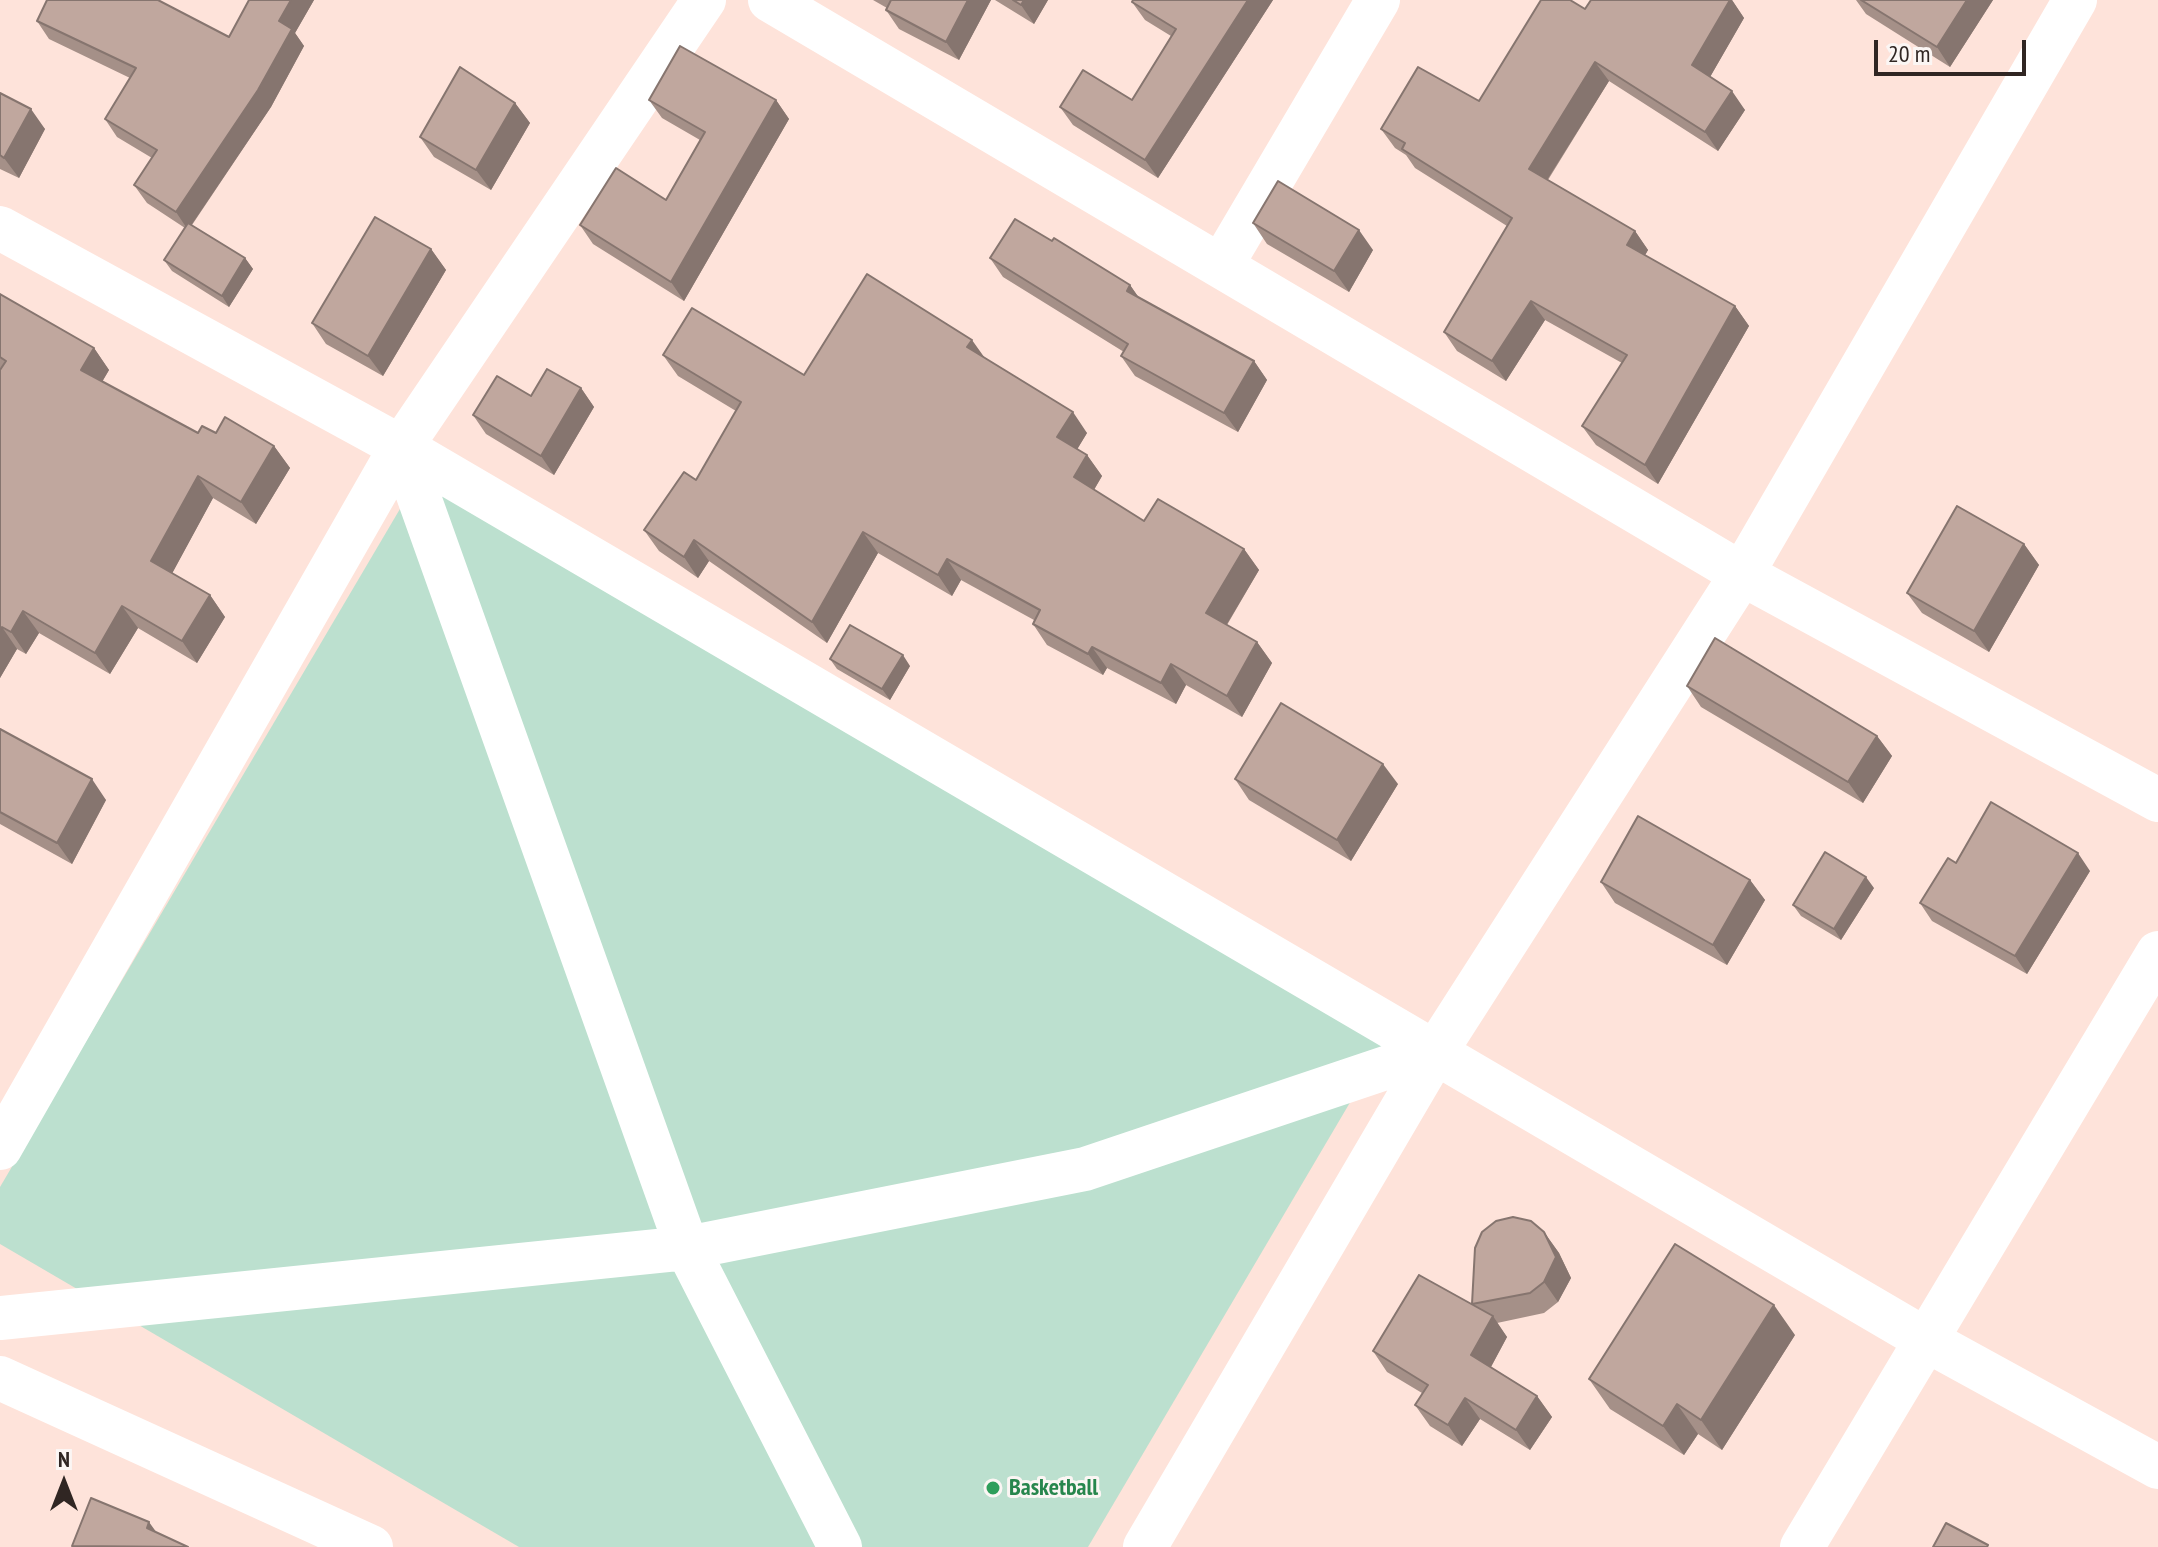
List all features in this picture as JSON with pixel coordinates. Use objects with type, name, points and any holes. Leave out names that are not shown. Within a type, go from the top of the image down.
[{"type":"street","points":[[0,1148],[401,447],[704,0]]},
{"type":"street","points":[[770,0],[1742,574],[2158,800]]},
{"type":"street","points":[[1221,266],[1378,0]]},
{"type":"street","points":[[1145,1547],[1436,1051],[1742,574],[2075,0]]},
{"type":"street","points":[[0,228],[401,447],[1928,1341],[2158,1467]]},
{"type":"street","points":[[401,447],[687,1248],[840,1547]]},
{"type":"street","points":[[1802,1547],[2158,953]]},
{"type":"street","points":[[0,1318],[687,1248],[1085,1169],[1436,1051]]},
{"type":"street","points":[[0,1378],[371,1547]]},
{"type":"green space","points":[[420,475],[1388,1038],[1088,1547],[519,1547],[0,1244],[0,1187]]},
{"type":"building","points":[[47,0],[158,0],[229,37],[249,0],[291,0],[279,21],[292,29],[258,90],[176,212],[134,185],[157,150],[105,119],[136,68],[37,21]]},
{"type":"building","points":[[891,0],[968,0],[946,42],[886,10]]},
{"type":"building","points":[[1133,0],[1248,0],[1145,160],[1060,107],[1083,70],[1132,100],[1176,29]]},
{"type":"building","points":[[1541,0],[1570,0],[1585,9],[1591,0],[1730,0],[1692,65],[1732,91],[1705,132],[1595,62],[1529,169],[1635,231],[1627,245],[1735,306],[1645,465],[1582,426],[1627,355],[1531,301],[1492,361],[1444,332],[1512,218],[1402,149],[1405,143],[1381,129],[1418,67],[1479,101]]},
{"type":"building","points":[[1861,0],[1967,0],[1937,47]]},
{"type":"building","points":[[680,46],[776,100],[671,282],[580,225],[616,168],[666,200],[705,132],[649,100]]},
{"type":"building","points":[[460,67],[515,103],[476,170],[420,137]]},
{"type":"building","points":[[0,93],[31,109],[4,158],[0,155]]},
{"type":"building","points":[[1278,181],[1359,230],[1334,271],[1253,223]]},
{"type":"building","points":[[375,217],[431,249],[368,356],[312,323]]},
{"type":"building","points":[[1015,219],[1052,241],[1054,238],[1130,285],[1127,291],[1254,361],[1224,413],[1121,356],[1128,344],[990,258]]},
{"type":"building","points":[[188,223],[245,258],[222,296],[164,260]]},
{"type":"building","points":[[867,274],[972,340],[967,347],[1073,412],[1057,437],[1087,455],[1074,477],[1144,521],[1158,499],[1244,549],[1206,613],[1257,642],[1227,696],[1171,664],[1161,683],[1092,647],[1088,654],[1033,624],[1040,610],[947,559],[938,575],[863,532],[812,622],[694,540],[684,557],[644,530],[684,472],[696,480],[741,402],[663,355],[692,308],[804,375]]},
{"type":"building","points":[[0,294],[94,348],[81,370],[198,433],[202,426],[216,433],[225,417],[274,446],[241,502],[198,476],[151,561],[210,595],[182,641],[122,606],[95,653],[23,611],[11,632],[2,627],[0,631],[0,370],[6,361],[0,357]]},
{"type":"building","points":[[547,369],[581,388],[541,456],[473,415],[497,376],[531,396]]},
{"type":"building","points":[[1957,506],[2024,544],[1974,631],[1907,593]]},
{"type":"building","points":[[850,625],[903,655],[882,689],[830,659]]},
{"type":"building","points":[[1715,638],[1877,736],[1848,782],[1687,686]]},
{"type":"building","points":[[1281,703],[1383,764],[1337,840],[1235,779]]},
{"type":"building","points":[[0,729],[92,779],[57,843],[0,812]]},
{"type":"building","points":[[1991,802],[2078,853],[2015,956],[1920,903],[1948,858],[1956,863]]},
{"type":"building","points":[[1638,816],[1750,880],[1713,945],[1601,882]]},
{"type":"building","points":[[1825,852],[1866,877],[1834,929],[1793,905]]},
{"type":"building","points":[[1513,1217],[1531,1221],[1544,1232],[1556,1257],[1544,1282],[1530,1293],[1472,1304],[1475,1248],[1482,1232],[1496,1221]]},
{"type":"building","points":[[1675,1244],[1774,1305],[1701,1420],[1677,1404],[1663,1426],[1589,1379]]},
{"type":"building","points":[[1419,1275],[1493,1316],[1471,1355],[1537,1396],[1516,1430],[1465,1398],[1448,1425],[1415,1405],[1428,1385],[1373,1351]]},
{"type":"building","points":[[91,1498],[149,1522],[147,1528],[188,1547],[72,1546]]},
{"type":"building","points":[[1946,1523],[1988,1545],[1987,1547],[1933,1547]]},
{"type":"place","name":"Basketball","points":[[993,1488]]}]
